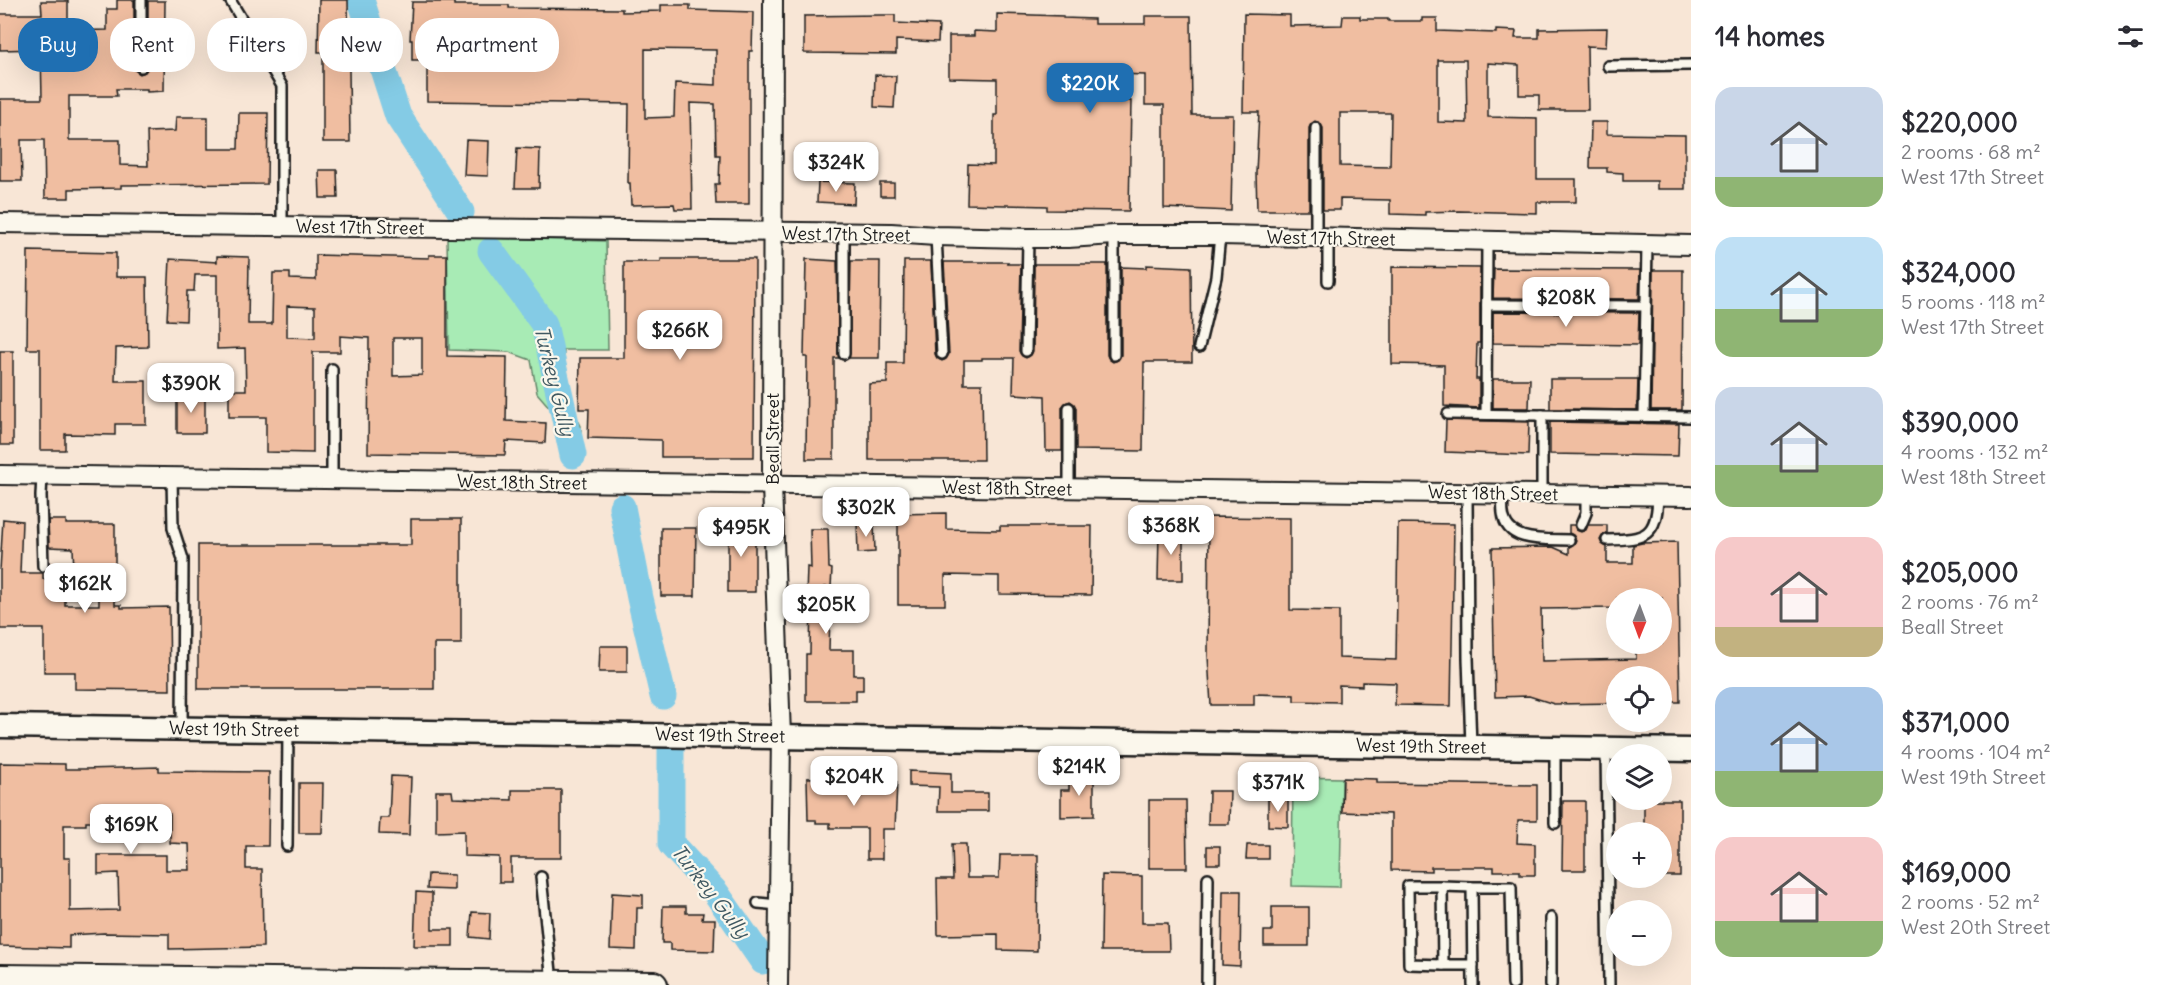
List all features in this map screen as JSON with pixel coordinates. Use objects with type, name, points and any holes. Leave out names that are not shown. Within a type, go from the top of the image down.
[{"type":"main road","points":[[0,978],[654,985]]},
{"type":"street","name":"Beall Street","points":[[773,0],[772,485],[781,735],[778,985]]},
{"type":"street","name":"West 17th Street","points":[[0,223],[844,233],[1028,238],[1114,235],[1322,237],[1691,245]]},
{"type":"street","name":"West 18th Street","points":[[0,475],[1691,496]]},
{"type":"street","name":"West 19th Street","points":[[0,726],[288,729],[636,739],[781,735],[1606,748]]},
{"type":"street","name":"West 19th Street","points":[[1672,750],[1691,750]]},
{"type":"lane","points":[[141,0],[141,18]]},
{"type":"lane","points":[[230,0],[282,86],[282,226]]},
{"type":"lane","points":[[1608,66],[1691,65]]},
{"type":"lane","points":[[1316,128],[1322,237],[1328,281]]},
{"type":"lane","points":[[844,233],[844,354]]},
{"type":"lane","points":[[1114,235],[1114,355]]},
{"type":"lane","points":[[936,236],[942,354]]},
{"type":"lane","points":[[1199,347],[1216,277],[1220,236]]},
{"type":"lane","points":[[1026,351],[1028,238]]},
{"type":"lane","points":[[1486,414],[1487,241]]},
{"type":"lane","points":[[1644,416],[1647,244]]},
{"type":"lane","points":[[1487,305],[1646,306]]},
{"type":"lane","points":[[332,369],[332,479]]},
{"type":"lane","points":[[1069,408],[1069,488]]},
{"type":"lane","points":[[1448,414],[1691,417]]},
{"type":"lane","points":[[1542,415],[1542,494]]},
{"type":"lane","points":[[42,475],[43,566]]},
{"type":"lane","points":[[172,477],[173,528],[183,560],[182,728]]},
{"type":"lane","points":[[1467,493],[1471,746]]},
{"type":"lane","points":[[1503,494],[1503,515],[1515,533],[1533,539],[1569,540]]},
{"type":"lane","points":[[1581,525],[1586,513],[1586,494]]},
{"type":"lane","points":[[1607,540],[1635,538],[1649,531],[1657,516],[1658,495]]},
{"type":"lane","points":[[286,846],[288,729]]},
{"type":"lane","points":[[1556,748],[1556,823]]},
{"type":"lane","points":[[1607,810],[1609,985]]},
{"type":"lane","points":[[541,877],[552,985]]},
{"type":"lane","points":[[1207,985],[1208,878]]},
{"type":"lane","points":[[1473,965],[1409,964],[1408,886],[1511,887],[1513,985]]},
{"type":"lane","points":[[1442,886],[1443,965]]},
{"type":"lane","points":[[1472,887],[1473,985]]},
{"type":"lane","points":[[758,903],[778,905]]},
{"type":"lane","points":[[1551,918],[1551,985]]},
{"type":"green space","points":[[447,237],[606,241],[608,350],[564,350],[563,389],[581,426],[580,459],[562,459],[557,416],[537,393],[531,360],[509,352],[449,350]]},
{"type":"green space","points":[[1293,777],[1342,778],[1340,887],[1292,886]]},
{"type":"building","points":[[117,0],[134,0],[134,18],[110,18],[110,72],[137,72],[140,74],[164,72],[164,91],[116,89],[117,96],[69,96],[69,140],[120,140],[120,165],[148,166],[147,132],[175,131],[176,117],[208,117],[208,149],[238,149],[239,113],[268,113],[267,184],[121,185],[121,188],[69,189],[69,198],[45,198],[44,140],[21,140],[22,181],[0,181],[0,99],[42,99],[41,72],[98,72],[98,30],[107,30],[107,9],[117,9]]},
{"type":"building","points":[[319,0],[348,0],[348,18],[319,18],[318,52]]},
{"type":"building","points":[[41,1],[68,1],[68,18],[18,18],[18,50],[0,50],[0,14],[42,14]]},
{"type":"building","points":[[148,1],[165,1],[165,18],[148,18]]},
{"type":"building","points":[[412,2],[509,5],[509,8],[622,9],[622,12],[661,11],[661,5],[690,5],[690,10],[753,12],[752,51],[749,51],[749,204],[716,204],[715,184],[719,184],[720,155],[716,155],[715,104],[690,103],[692,209],[675,209],[674,204],[631,205],[630,183],[628,183],[629,104],[427,101],[427,72],[559,72],[559,18],[415,18],[415,60],[412,60],[412,40],[410,40]],"holes":[[[645,49],[716,50],[716,85],[675,83],[674,117],[645,118]]]},
{"type":"building","points":[[997,14],[1094,19],[1094,24],[1145,24],[1145,16],[1191,16],[1192,115],[1233,115],[1231,211],[1164,208],[1164,105],[1145,105],[1145,75],[1118,74],[1118,100],[1131,101],[1129,211],[1047,210],[1047,206],[967,204],[968,164],[994,165],[997,79],[949,78],[949,36],[974,36],[974,31],[997,32]]},
{"type":"building","points":[[1244,14],[1290,15],[1290,26],[1342,25],[1343,16],[1360,16],[1360,19],[1388,19],[1388,21],[1422,21],[1422,18],[1437,18],[1437,31],[1496,33],[1496,30],[1516,31],[1515,38],[1539,38],[1539,29],[1607,28],[1606,47],[1587,46],[1588,110],[1539,110],[1539,95],[1519,95],[1519,65],[1488,63],[1488,117],[1537,118],[1537,179],[1576,179],[1576,202],[1537,202],[1537,213],[1459,211],[1425,212],[1425,215],[1390,214],[1390,200],[1340,199],[1340,210],[1323,210],[1323,128],[1315,121],[1309,128],[1309,210],[1257,210],[1259,112],[1243,112]],"holes":[[[1438,60],[1466,60],[1467,123],[1438,122]],[[1340,113],[1391,113],[1390,167],[1340,166]]]},
{"type":"building","points":[[895,15],[895,23],[939,25],[938,42],[896,40],[896,54],[804,53],[804,16]]},
{"type":"building","points":[[323,72],[349,72],[350,142],[323,142]]},
{"type":"building","points":[[875,75],[896,76],[894,108],[874,107]]},
{"type":"building","points":[[1591,122],[1607,122],[1607,134],[1685,135],[1685,189],[1657,189],[1657,181],[1623,181],[1623,173],[1607,172],[1607,168],[1590,168]]},
{"type":"building","points":[[466,140],[489,141],[488,176],[464,175]]},
{"type":"building","points":[[517,148],[540,149],[539,188],[515,188]]},
{"type":"building","points":[[319,170],[337,170],[338,198],[320,198]]},
{"type":"building","points":[[818,182],[855,183],[854,204],[817,202]]},
{"type":"building","points":[[880,183],[894,183],[894,196],[880,196]]},
{"type":"building","points":[[28,251],[116,253],[116,277],[147,277],[148,347],[116,348],[115,381],[146,381],[146,424],[115,424],[115,435],[65,434],[65,450],[40,450],[40,349],[27,349]]},
{"type":"building","points":[[316,255],[429,258],[429,255],[447,255],[447,356],[507,357],[506,421],[546,423],[545,443],[506,441],[505,455],[368,453],[369,338],[340,336],[340,352],[313,352],[313,453],[266,452],[266,417],[229,417],[229,390],[246,390],[245,348],[217,349],[217,275],[195,275],[194,291],[187,291],[186,321],[167,320],[170,259],[217,262],[217,256],[249,257],[248,324],[272,324],[273,273],[290,273],[290,279],[316,280]],"holes":[[[287,306],[315,307],[315,338],[287,337]],[[393,338],[422,338],[422,375],[393,376]]]},
{"type":"building","points":[[661,259],[755,259],[754,457],[661,457],[661,440],[588,438],[589,409],[579,409],[580,358],[624,358],[624,262],[661,262]]},
{"type":"building","points":[[806,259],[837,261],[839,358],[834,358],[834,459],[806,459],[807,357],[804,357]]},
{"type":"building","points":[[851,261],[880,261],[879,358],[849,358]]},
{"type":"building","points":[[904,261],[931,261],[935,354],[942,361],[949,354],[944,262],[1021,264],[1019,351],[1026,358],[1033,351],[1034,264],[1107,264],[1107,355],[1113,362],[1121,355],[1121,267],[1146,268],[1146,265],[1191,267],[1192,362],[1144,362],[1143,451],[1076,450],[1076,408],[1070,401],[1062,407],[1062,451],[1046,451],[1045,396],[1013,394],[1014,358],[982,358],[982,360],[964,360],[964,384],[982,384],[983,460],[869,460],[869,384],[887,383],[887,363],[903,363]]},
{"type":"building","points":[[1392,267],[1480,268],[1480,343],[1477,343],[1476,379],[1479,379],[1479,408],[1444,406],[1444,365],[1392,364]]},
{"type":"building","points":[[1494,269],[1640,270],[1639,299],[1493,298]]},
{"type":"building","points":[[1653,270],[1683,270],[1682,410],[1651,410]]},
{"type":"building","points":[[1493,312],[1639,313],[1638,345],[1493,343]]},
{"type":"building","points":[[0,351],[13,351],[13,445],[0,445]]},
{"type":"building","points":[[1493,379],[1530,379],[1529,408],[1493,408]]},
{"type":"building","points":[[1550,379],[1638,379],[1637,410],[1550,409]]},
{"type":"building","points":[[177,392],[188,392],[188,397],[205,397],[205,433],[177,433]]},
{"type":"building","points":[[1446,420],[1529,422],[1528,455],[1445,452]]},
{"type":"building","points":[[1550,422],[1679,424],[1678,456],[1550,454]]},
{"type":"building","points":[[946,513],[946,529],[1000,530],[1000,526],[1092,526],[1091,595],[999,594],[999,576],[945,575],[945,605],[898,605],[898,514]]},
{"type":"building","points":[[1209,517],[1290,518],[1290,610],[1339,611],[1339,658],[1396,660],[1398,523],[1454,524],[1451,706],[1395,705],[1396,683],[1362,682],[1362,686],[1339,685],[1339,702],[1294,701],[1294,695],[1254,694],[1254,705],[1211,705],[1208,656]]},
{"type":"building","points":[[3,519],[22,521],[20,573],[43,573],[43,579],[65,579],[65,605],[99,605],[99,571],[74,572],[73,548],[49,547],[48,520],[66,520],[66,524],[115,524],[115,605],[121,605],[121,608],[169,607],[170,690],[75,689],[75,672],[44,672],[44,629],[0,629]]},
{"type":"building","points":[[411,519],[461,519],[461,644],[434,644],[434,689],[198,689],[198,545],[411,545]]},
{"type":"building","points":[[857,523],[874,523],[875,552],[858,553]]},
{"type":"building","points":[[728,524],[755,524],[755,592],[728,592]]},
{"type":"building","points":[[1569,525],[1574,525],[1576,530],[1581,532],[1586,530],[1588,525],[1607,525],[1607,533],[1600,540],[1607,547],[1607,563],[1633,563],[1633,545],[1677,542],[1680,702],[1672,702],[1672,666],[1606,666],[1606,703],[1554,704],[1529,696],[1495,697],[1492,548],[1553,547],[1569,554],[1569,547],[1576,540],[1569,533]]},
{"type":"building","points":[[661,528],[696,528],[695,596],[661,596]]},
{"type":"building","points":[[810,529],[828,529],[829,568],[832,569],[831,587],[824,587],[823,612],[830,612],[829,650],[854,650],[854,675],[863,675],[863,690],[856,690],[856,701],[806,701],[806,654],[810,654],[811,598],[806,597],[807,567],[811,568]]},
{"type":"building","points":[[1159,531],[1183,531],[1183,580],[1158,580]]},
{"type":"building","points":[[600,646],[627,646],[627,672],[599,672]]},
{"type":"building","points":[[0,763],[65,764],[65,769],[159,767],[159,771],[269,772],[268,846],[246,846],[246,869],[262,869],[263,947],[169,949],[169,934],[104,933],[69,935],[69,948],[0,946]],"holes":[[[170,814],[170,843],[189,844],[190,870],[166,870],[166,855],[98,855],[98,874],[118,873],[119,910],[70,911],[70,858],[64,858],[64,825],[86,825],[86,822],[122,822],[122,815]]]},
{"type":"building","points":[[909,771],[951,773],[951,793],[988,793],[988,811],[938,811],[939,787],[909,786]]},
{"type":"building","points":[[391,776],[411,777],[409,835],[379,834],[380,818],[389,818]]},
{"type":"building","points":[[863,776],[863,781],[897,782],[895,829],[882,829],[882,859],[867,859],[867,828],[830,828],[830,823],[816,823],[816,820],[808,820],[807,778]]},
{"type":"building","points":[[1069,776],[1094,776],[1094,816],[1061,817],[1061,790],[1069,790]]},
{"type":"building","points":[[1343,778],[1377,779],[1377,783],[1537,785],[1537,820],[1518,820],[1517,843],[1535,844],[1535,875],[1520,875],[1520,871],[1494,871],[1494,867],[1431,867],[1431,871],[1391,870],[1391,814],[1342,812]]},
{"type":"building","points":[[299,783],[323,783],[322,833],[299,833]]},
{"type":"building","points":[[512,790],[561,790],[561,858],[511,858],[511,882],[499,882],[499,857],[464,856],[464,831],[436,832],[436,791],[452,791],[453,798],[512,800]]},
{"type":"building","points":[[1209,791],[1230,791],[1229,824],[1208,824]]},
{"type":"building","points":[[1268,799],[1288,799],[1288,827],[1268,826]]},
{"type":"building","points":[[1149,800],[1186,800],[1187,868],[1149,868]]},
{"type":"building","points":[[1672,800],[1680,800],[1680,876],[1672,876],[1672,822],[1644,822],[1644,810],[1672,810]]},
{"type":"building","points":[[1563,801],[1585,801],[1585,870],[1562,870]]},
{"type":"building","points":[[952,844],[966,844],[967,878],[999,878],[1000,855],[1038,855],[1037,951],[998,950],[998,934],[938,935],[937,879],[953,879]]},
{"type":"building","points":[[1247,845],[1268,845],[1268,859],[1246,859]]},
{"type":"building","points":[[1207,846],[1220,846],[1220,864],[1207,864]]},
{"type":"building","points":[[428,874],[454,875],[454,890],[427,889]]},
{"type":"building","points":[[1102,875],[1142,876],[1142,923],[1168,923],[1169,951],[1101,951]]},
{"type":"building","points":[[1223,891],[1241,891],[1240,966],[1222,965]]},
{"type":"building","points":[[416,892],[432,893],[432,929],[453,929],[453,946],[414,946]]},
{"type":"building","points":[[612,893],[643,895],[643,908],[637,908],[636,950],[610,949]]},
{"type":"building","points":[[663,906],[686,906],[686,913],[703,913],[702,919],[715,919],[714,951],[670,950],[670,943],[662,943]]},
{"type":"building","points":[[1272,907],[1309,907],[1309,946],[1264,946],[1264,931],[1272,931]]},
{"type":"building","points":[[472,912],[490,913],[489,939],[470,937]]},
{"type":"waterway","name":"Turkey Gully","points":[[361,0],[398,116],[461,212]]},
{"type":"waterway","name":"Turkey Gully","points":[[491,251],[544,324],[573,455]]},
{"type":"waterway","name":"Turkey Gully","points":[[622,507],[663,696]]},
{"type":"waterway","name":"Turkey Gully","points":[[671,746],[671,844],[716,893],[763,961]]}]
